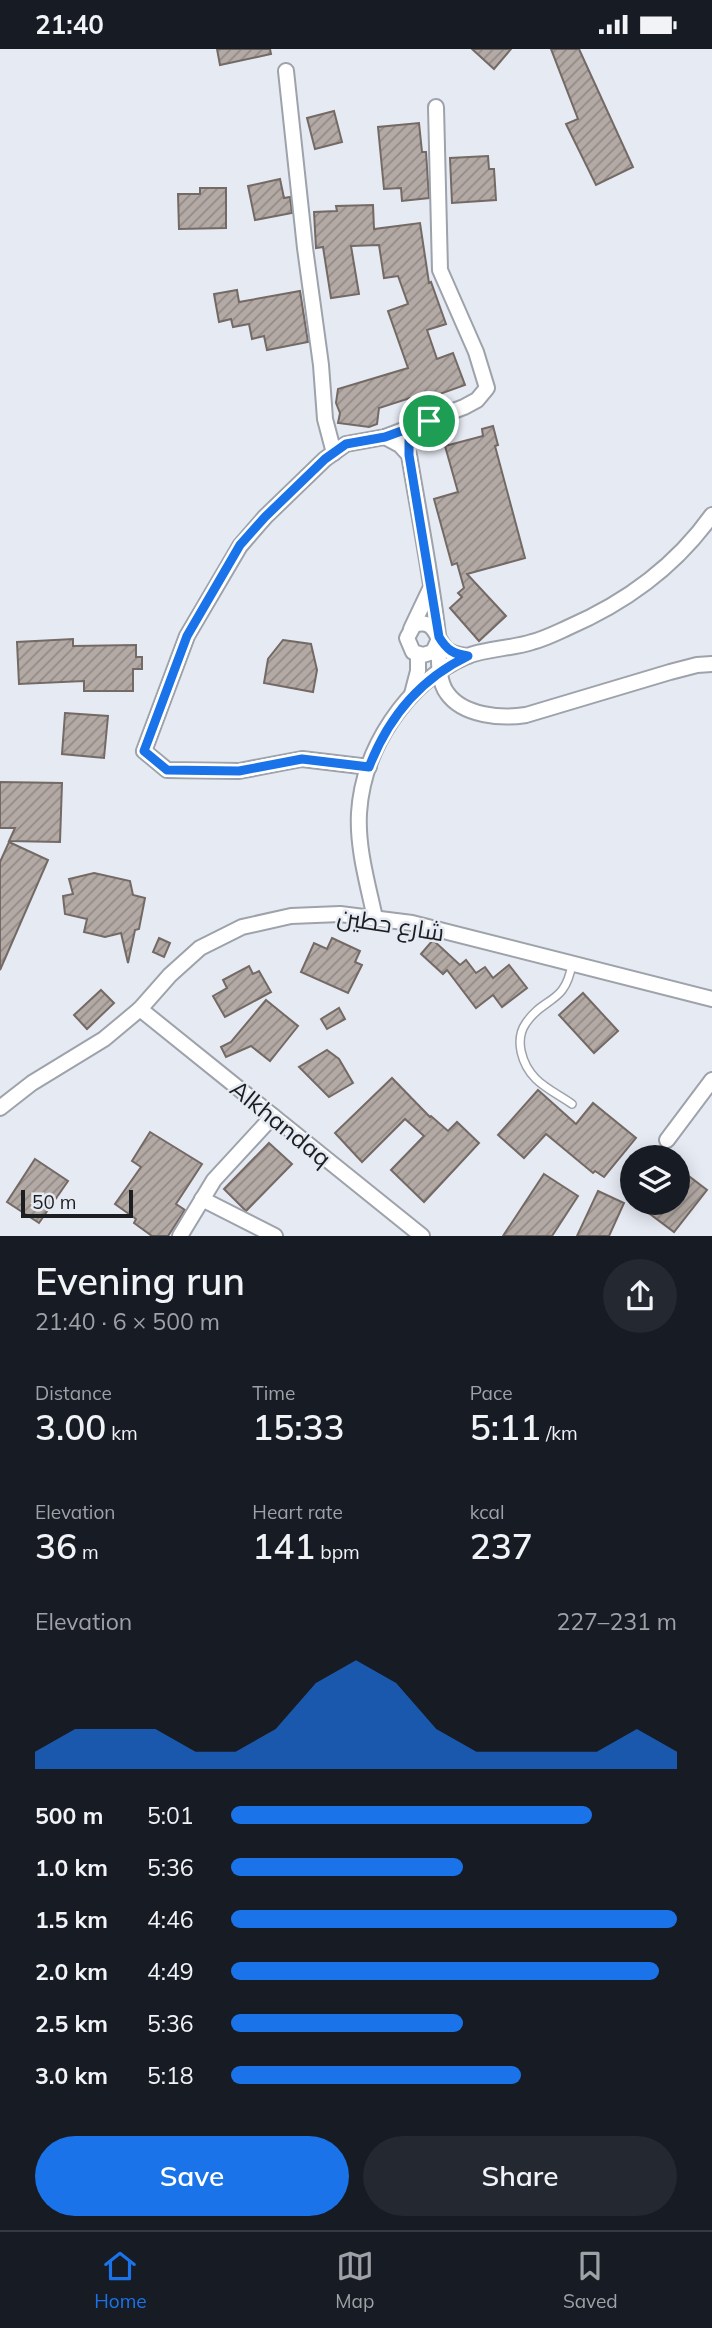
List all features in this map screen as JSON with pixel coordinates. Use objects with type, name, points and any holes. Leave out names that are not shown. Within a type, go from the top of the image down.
[{"type":"street","points":[[286,71],[325,419],[334,453]]},
{"type":"street","points":[[369,767],[302,759],[239,771],[167,770],[144,751],[187,636],[240,545],[272,510],[346,444],[385,437],[429,421],[477,400],[487,388],[476,352],[440,270],[436,107]]},
{"type":"street","points":[[429,421],[409,440],[409,455],[439,637],[440,671],[447,693],[460,704],[482,714],[506,718],[574,702],[688,667],[712,664]]},
{"type":"street","points":[[385,437],[400,445],[409,455]]},
{"type":"street","points":[[375,918],[362,849],[359,814],[364,779],[376,748],[393,718],[410,698],[440,671],[468,656],[532,642],[622,601],[694,541],[712,515]]},
{"type":"street","points":[[431,587],[407,643],[426,665],[440,671]]},
{"type":"street","points":[[411,629],[425,623],[434,628],[446,649],[455,655],[468,656]]},
{"type":"street","points":[[418,654],[433,652],[439,637]]},
{"type":"street","points":[[410,698],[418,671],[418,654]]},
{"type":"street","name":"شارع حطين","points":[[0,1108],[32,1083],[104,1039],[140,1009],[170,975],[200,948],[242,927],[291,916],[340,914],[412,923],[712,999]]},
{"type":"street","name":"Alkhandaq","points":[[140,1009],[421,1236]]},
{"type":"street","points":[[667,1140],[712,1080]]},
{"type":"street","points":[[180,1236],[214,1180],[273,1116]]},
{"type":"street","points":[[202,1199],[275,1236]]},
{"type":"lane","points":[[572,964],[569,983],[526,1023],[519,1043],[524,1061],[535,1078],[572,1104]]},
{"type":"building","points":[[217,49],[270,49],[271,54],[220,65]]},
{"type":"building","points":[[472,49],[511,49],[494,69]]},
{"type":"building","points":[[551,49],[579,49],[633,167],[596,185],[566,124],[578,119]]},
{"type":"building","points":[[334,111],[342,142],[315,149],[307,118]]},
{"type":"building","points":[[419,123],[422,152],[426,152],[429,198],[402,201],[401,188],[384,189],[378,127]]},
{"type":"building","points":[[488,156],[489,169],[494,169],[496,200],[452,203],[450,158]]},
{"type":"building","points":[[280,179],[284,198],[290,197],[292,213],[255,220],[248,186]]},
{"type":"building","points":[[200,188],[226,188],[226,228],[179,229],[178,194],[200,194]]},
{"type":"building","points":[[373,205],[374,229],[420,223],[429,283],[431,282],[446,324],[427,330],[437,359],[453,353],[465,385],[412,404],[410,398],[379,408],[377,424],[369,427],[338,423],[338,389],[408,368],[388,311],[408,304],[398,276],[384,278],[379,245],[351,246],[359,294],[331,298],[323,247],[316,248],[314,212],[337,211],[336,206]]},
{"type":"building","points":[[237,290],[239,302],[300,291],[308,342],[267,350],[264,336],[252,339],[249,324],[233,327],[231,319],[219,322],[214,294]]},
{"type":"building","points":[[493,426],[498,445],[495,446],[525,558],[467,574],[506,616],[479,641],[450,608],[462,597],[458,593],[464,588],[457,563],[452,565],[434,499],[458,492],[445,446],[483,436],[482,429]]},
{"type":"building","points":[[73,639],[73,646],[136,645],[136,657],[142,657],[142,669],[133,669],[133,691],[84,691],[84,681],[19,684],[17,642]]},
{"type":"building","points":[[283,640],[311,644],[317,670],[313,692],[264,683],[268,659]]},
{"type":"building","points":[[65,713],[108,716],[104,758],[62,754]]},
{"type":"building","points":[[0,782],[62,783],[60,842],[9,841],[15,828],[0,828]]},
{"type":"building","points":[[9,842],[48,860],[0,970],[0,862]]},
{"type":"building","points":[[94,873],[130,881],[133,895],[145,898],[128,963],[121,933],[105,937],[84,932],[87,919],[65,914],[63,896],[73,894],[69,879]]},
{"type":"building","points":[[159,938],[170,943],[164,957],[153,952]]},
{"type":"building","points":[[332,938],[360,951],[355,962],[362,965],[348,993],[301,972],[314,943],[327,949]]},
{"type":"building","points":[[433,940],[460,965],[466,960],[476,973],[485,967],[493,978],[509,965],[527,988],[502,1007],[493,995],[476,1008],[447,970],[443,974],[421,954]]},
{"type":"building","points":[[249,966],[253,974],[259,971],[271,992],[225,1017],[213,996],[227,988],[223,980]]},
{"type":"building","points":[[101,990],[114,1003],[87,1029],[74,1015]]},
{"type":"building","points":[[583,993],[618,1031],[594,1053],[559,1015]]},
{"type":"building","points":[[266,1000],[298,1026],[270,1061],[251,1046],[226,1057],[221,1047],[231,1042]]},
{"type":"building","points":[[339,1008],[345,1019],[327,1029],[321,1019]]},
{"type":"building","points":[[327,1050],[339,1059],[353,1083],[329,1097],[299,1067]]},
{"type":"building","points":[[392,1078],[430,1117],[448,1131],[457,1122],[479,1143],[424,1202],[391,1170],[424,1136],[405,1119],[362,1162],[335,1133]]},
{"type":"building","points":[[538,1090],[576,1124],[593,1103],[636,1138],[630,1145],[620,1145],[620,1158],[604,1177],[595,1171],[593,1173],[546,1134],[524,1158],[498,1135]]},
{"type":"building","points":[[150,1132],[202,1164],[176,1204],[185,1210],[168,1236],[152,1236],[134,1223],[136,1219],[115,1204],[141,1167],[132,1161]]},
{"type":"building","points":[[269,1143],[292,1164],[246,1211],[224,1189]]},
{"type":"building","points":[[35,1159],[68,1181],[39,1223],[7,1202]]},
{"type":"building","points":[[544,1174],[578,1196],[552,1236],[503,1236]]},
{"type":"building","points":[[690,1177],[707,1190],[690,1212]]},
{"type":"building","points":[[598,1191],[620,1201],[620,1212],[609,1236],[577,1236]]},
{"type":"building","points":[[651,1215],[687,1215],[674,1232]]},
{"type":"route","points":[[429,421],[409,440],[409,455],[439,637],[446,649],[455,655],[468,656],[440,671],[410,698],[393,718],[369,767],[302,759],[239,771],[167,770],[144,751],[187,636],[240,545],[295,487],[346,444],[385,437],[429,421]]}]
